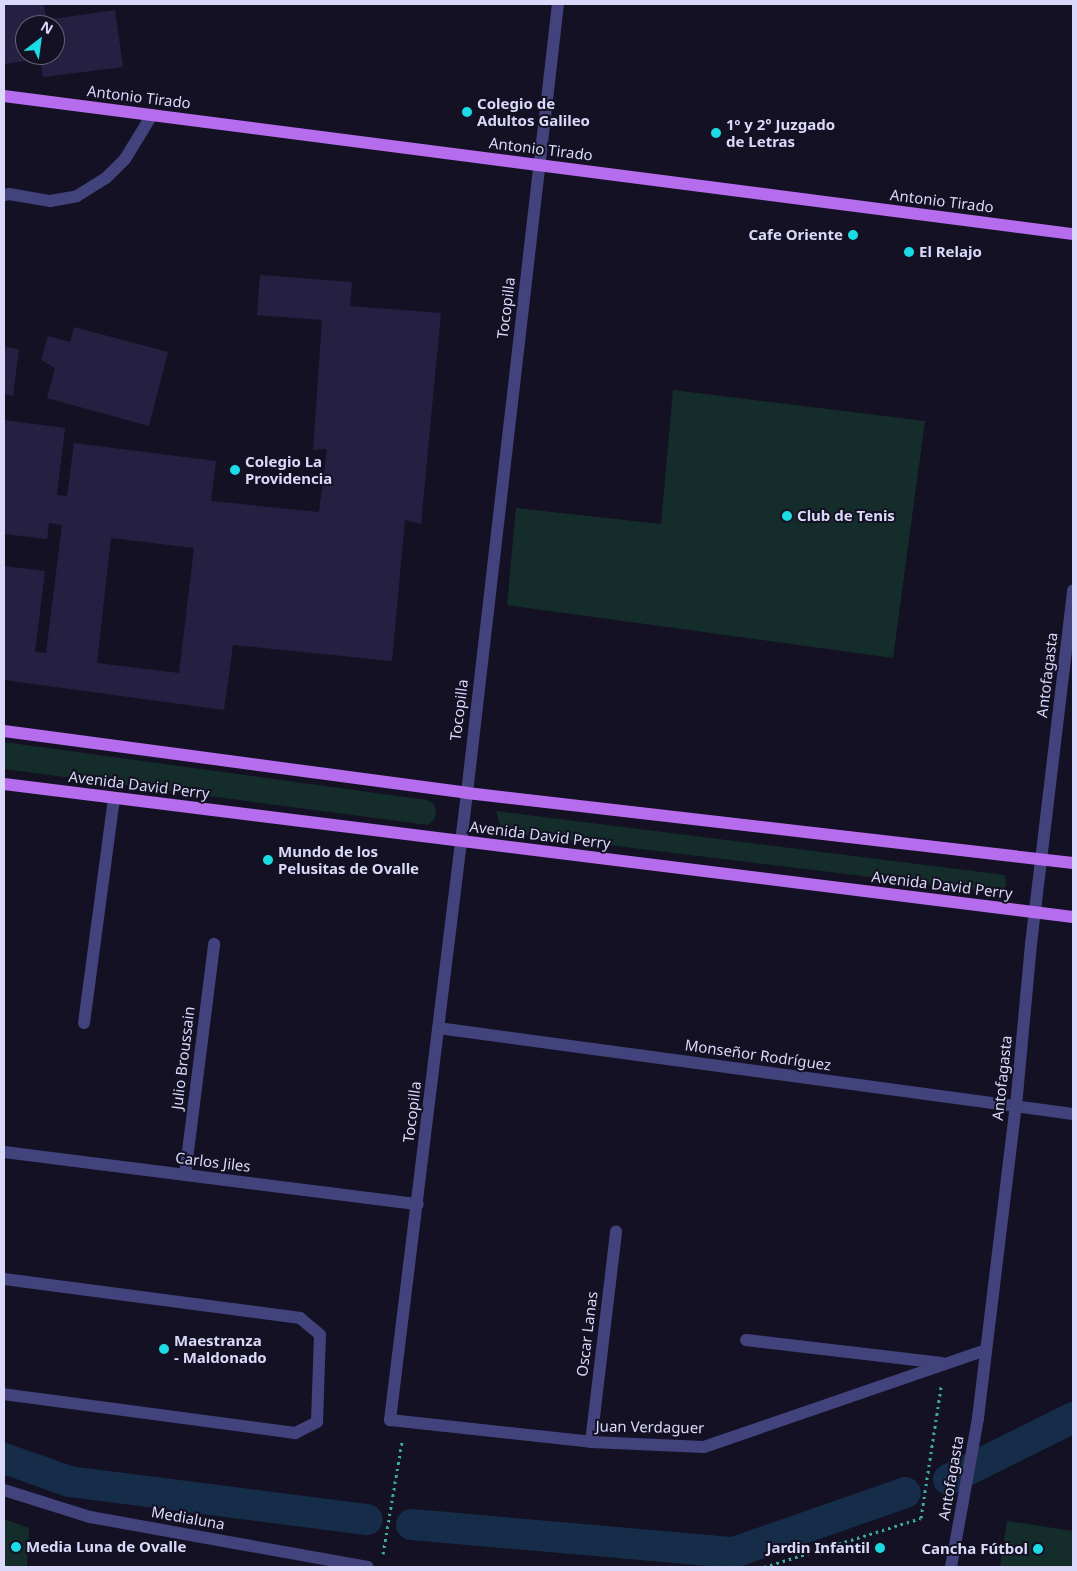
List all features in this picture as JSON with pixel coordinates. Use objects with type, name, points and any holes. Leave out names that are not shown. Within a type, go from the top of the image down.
[{"type":"main road","name":"Antonio Tirado","points":[[4,96],[1073,234]]},
{"type":"main road","points":[[4,731],[467,793],[1073,863]]},
{"type":"main road","name":"Avenida David Perry","points":[[4,784],[1073,917]]},
{"type":"street","name":"Tocopilla","points":[[390,1420],[467,793],[558,4]]},
{"type":"street","points":[[4,195],[9,194],[50,201],[77,196],[106,178],[125,159],[152,115]]},
{"type":"street","name":"Antofagasta","points":[[951,1567],[978,1418],[1016,1106],[1034,913],[1042,860],[1073,590]]},
{"type":"street","points":[[84,1024],[114,798]]},
{"type":"street","name":"Julio Broussain","points":[[185,1175],[214,944]]},
{"type":"street","name":"Monseñor Rodríguez","points":[[438,1028],[1073,1114]]},
{"type":"street","name":"Carlos Jiles","points":[[4,1152],[418,1204]]},
{"type":"street","name":"Oscar Lanas","points":[[591,1442],[616,1230]]},
{"type":"street","points":[[4,1279],[300,1318],[320,1336],[317,1422],[295,1433],[4,1394]]},
{"type":"street","points":[[746,1340],[945,1364]]},
{"type":"street","name":"Juan Verdaguer","points":[[390,1420],[591,1442],[704,1447],[985,1350]]},
{"type":"street","name":"Medialuna","points":[[4,1490],[90,1517],[368,1567]]},
{"type":"path","points":[[764,1567],[921,1518],[945,1364]]},
{"type":"path","points":[[383,1558],[406,1421]]},
{"type":"green space","name":"Club de Tenis","points":[[673,390],[925,421],[893,658],[507,605],[516,508],[661,524]]},
{"type":"green space","points":[[4,742],[427,800],[433,803],[436,810],[435,819],[428,825],[4,769]]},
{"type":"green space","points":[[496,811],[1005,875],[1006,885],[1002,893],[502,832]]},
{"type":"green space","name":"Media Luna de Ovalle","points":[[4,1519],[29,1528],[27,1567],[4,1567]]},
{"type":"green space","name":"Cancha Fútbol","points":[[1007,1521],[1073,1531],[1073,1567],[1000,1567]]},
{"type":"building","points":[[4,4],[44,4],[45,15],[15,15],[15,62],[4,64]]},
{"type":"building","points":[[115,10],[123,67],[43,77],[41,65],[65,65],[65,17]]},
{"type":"building","points":[[260,275],[352,282],[350,306],[441,313],[421,524],[405,520],[392,661],[233,645],[224,710],[4,680],[4,566],[45,571],[35,652],[46,653],[62,525],[49,523],[47,539],[4,534],[4,420],[65,428],[57,495],[67,496],[74,443],[216,461],[211,501],[319,512],[327,449],[313,450],[322,320],[257,315]],"holes":[[[111,538],[194,548],[179,673],[97,663]]]},
{"type":"building","points":[[74,327],[168,352],[149,426],[47,398],[55,368],[41,360],[48,336],[70,342]]},
{"type":"building","points":[[4,347],[19,349],[13,396],[4,394]]},
{"type":"waterway","points":[[948,1479],[1073,1417]]},
{"type":"waterway","points":[[4,1458],[69,1481],[367,1519]]},
{"type":"waterway","points":[[411,1524],[733,1552],[905,1492]]},
{"type":"place","name":"Colegio de Adultos Galileo","points":[[467,112]]},
{"type":"place","name":"1º y 2° Juzgado de Letras","points":[[716,133]]},
{"type":"place","name":"Cafe Oriente","points":[[853,235]]},
{"type":"place","name":"El Relajo","points":[[909,252]]},
{"type":"place","name":"Colegio La Providencia","points":[[235,470]]},
{"type":"place","name":"Club de Tenis","points":[[787,516]]},
{"type":"place","name":"Mundo de los Pelusitas de Ovalle","points":[[268,860]]},
{"type":"place","name":"Maestranza - Maldonado","points":[[164,1349]]},
{"type":"place","name":"Media Luna de Ovalle","points":[[16,1547]]},
{"type":"place","name":"Jardin Infantil","points":[[880,1548]]},
{"type":"place","name":"Cancha Fútbol","points":[[1038,1549]]}]
